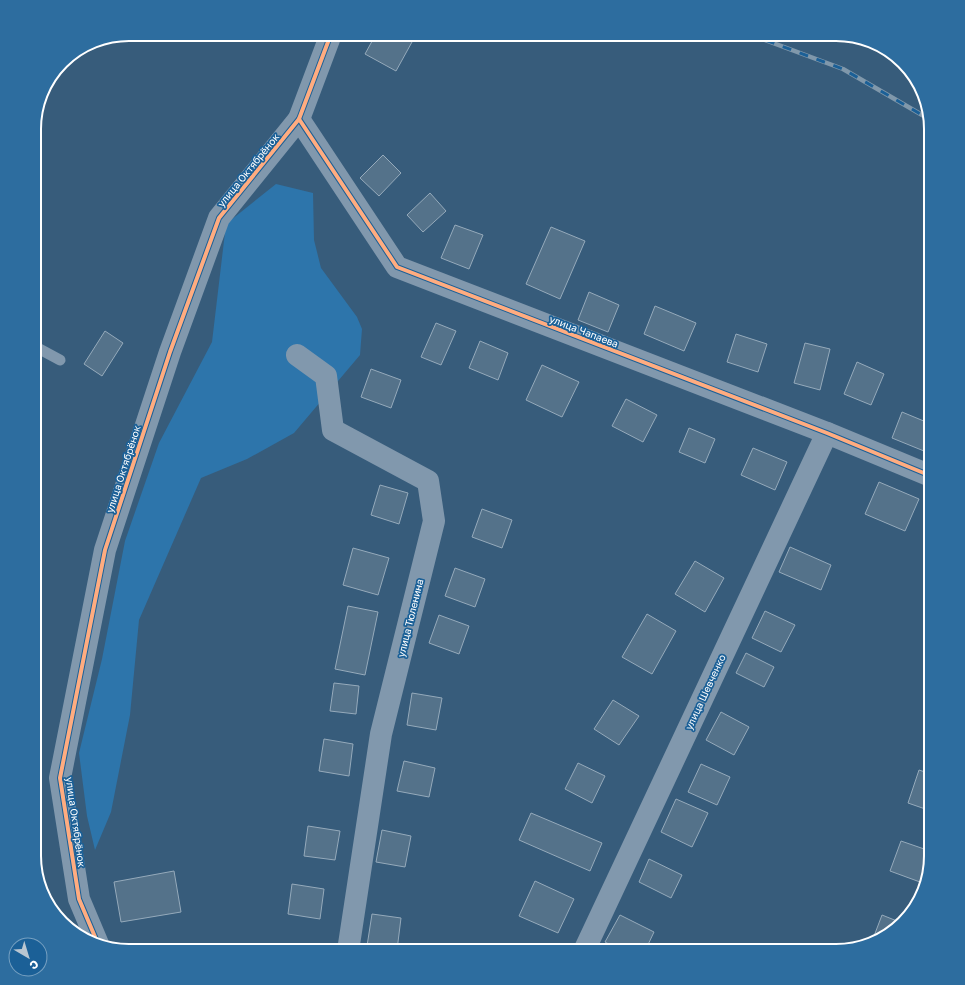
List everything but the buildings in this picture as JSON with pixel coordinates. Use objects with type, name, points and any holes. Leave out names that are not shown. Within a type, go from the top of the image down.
[{"type":"street","name":"улица Октябрёнок","points":[[95,936],[79,899],[60,778],[105,550],[170,352],[219,218],[299,118],[328,41]]},
{"type":"street","name":"улица Чапаева","points":[[299,118],[397,268],[827,433],[924,473]]},
{"type":"street","name":"улица Тюленина","points":[[297,355],[326,376],[333,430],[428,481],[434,521],[381,734],[349,944]]},
{"type":"street","name":"улица Шевченко","points":[[587,944],[827,433]]},
{"type":"lane","points":[[41,350],[60,360]]},
{"type":"shaded area","points":[[276,184],[313,193],[314,240],[321,268],[357,317],[362,329],[360,355],[294,433],[247,459],[201,478],[139,620],[130,715],[111,812],[95,850],[87,816],[79,753],[102,659],[125,541],[159,443],[212,342],[226,224]]},
{"type":"railway","points":[[768,41],[843,69],[923,115]]},
{"type":"cycle path","points":[[95,936],[79,899],[60,778],[105,550],[170,352],[219,218],[299,119],[328,41]]},
{"type":"cycle path","points":[[299,119],[397,267],[827,433],[924,473]]}]
